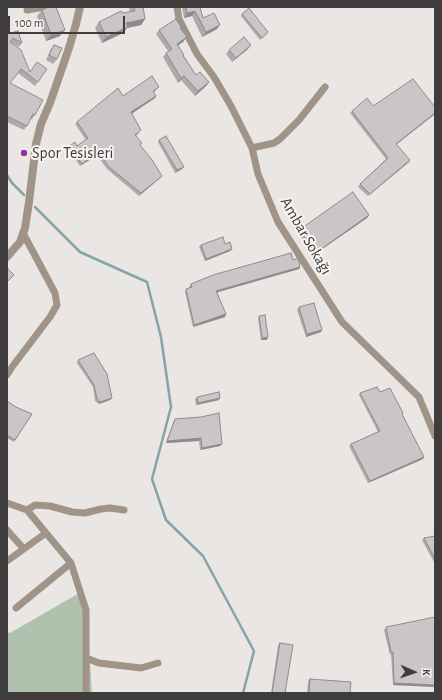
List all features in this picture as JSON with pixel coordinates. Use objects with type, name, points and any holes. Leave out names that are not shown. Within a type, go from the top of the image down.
[{"type":"street","points":[[28,10],[44,7]]},
{"type":"street","points":[[7,258],[20,242],[23,233],[29,202],[36,144],[41,124],[69,48],[80,7]]},
{"type":"street","name":"Ambar Sokağı","points":[[177,7],[179,18],[197,54],[214,77],[231,106],[252,148],[258,174],[278,222],[342,322],[419,397],[435,436]]},
{"type":"street","points":[[252,148],[274,143],[280,138],[299,120],[325,87]]},
{"type":"street","points":[[7,375],[50,318],[57,305],[55,293],[23,233]]},
{"type":"street","points":[[7,503],[27,510],[71,563],[86,610],[86,693]]},
{"type":"street","points":[[27,510],[35,504],[85,514],[110,508],[124,510]]},
{"type":"street","points":[[7,530],[23,548]]},
{"type":"street","points":[[7,561],[23,548],[46,533]]},
{"type":"street","points":[[16,608],[71,563]]},
{"type":"street","points":[[86,658],[99,662],[141,668],[158,663]]},
{"type":"green space","points":[[81,592],[88,635],[92,693],[7,693],[7,632],[10,633]]},
{"type":"building","points":[[49,7],[56,7],[65,30],[51,35],[42,10]]},
{"type":"building","points":[[134,7],[143,7],[145,19],[126,23],[128,27],[106,37],[99,22],[121,11],[122,13],[135,11]]},
{"type":"building","points":[[186,7],[200,7],[203,18],[214,13],[220,25],[206,32],[195,11],[187,13]]},
{"type":"building","points":[[249,8],[268,32],[262,38],[242,14]]},
{"type":"building","points":[[176,19],[181,27],[180,28],[187,37],[177,44],[184,55],[183,56],[196,75],[200,72],[209,82],[198,91],[184,76],[181,78],[166,53],[172,49],[159,30]]},
{"type":"building","points":[[18,31],[22,43],[13,38],[10,42],[21,50],[30,72],[37,62],[47,69],[38,82],[21,69],[10,83],[43,100],[27,126],[7,116],[7,34]]},
{"type":"building","points":[[244,37],[251,45],[236,58],[229,50]]},
{"type":"building","points":[[54,45],[62,48],[57,59],[49,55]]},
{"type":"building","points":[[152,76],[159,87],[153,91],[156,96],[131,112],[141,130],[135,135],[142,143],[140,145],[162,176],[141,193],[109,167],[98,152],[82,164],[69,146],[75,142],[77,146],[88,138],[77,122],[118,88],[123,96]]},
{"type":"building","points":[[413,79],[435,107],[435,113],[396,144],[410,160],[370,194],[360,184],[388,158],[352,111],[367,98],[373,106]]},
{"type":"building","points":[[166,136],[184,167],[177,170],[159,140]]},
{"type":"building","points":[[353,192],[369,215],[317,252],[299,230]]},
{"type":"building","points":[[223,237],[225,244],[230,242],[232,249],[206,259],[201,245]]},
{"type":"building","points":[[291,253],[293,260],[298,258],[300,267],[216,291],[226,314],[194,325],[186,289],[192,287],[191,284],[213,275]]},
{"type":"building","points":[[8,269],[14,275],[7,282],[7,270]]},
{"type":"building","points":[[314,303],[322,330],[307,334],[299,307]]},
{"type":"building","points":[[265,315],[268,337],[262,338],[259,316]]},
{"type":"building","points":[[94,353],[107,374],[112,398],[100,402],[97,399],[94,385],[78,360]]},
{"type":"building","points":[[377,387],[380,392],[390,388],[424,457],[370,481],[351,444],[380,431],[360,393]]},
{"type":"building","points":[[219,392],[220,398],[198,403],[197,397]]},
{"type":"building","points":[[7,401],[32,414],[15,440],[7,435]]},
{"type":"building","points":[[219,413],[222,444],[202,448],[201,438],[167,441],[175,419],[201,417]]},
{"type":"building","points":[[435,536],[435,559],[424,538]]},
{"type":"building","points":[[435,617],[435,685],[394,683],[393,652],[391,652],[386,627]]},
{"type":"building","points":[[280,643],[293,645],[285,693],[272,693]]},
{"type":"building","points":[[310,679],[351,682],[350,693],[309,693]]},
{"type":"waterway","points":[[7,175],[12,183],[24,195]]},
{"type":"waterway","points":[[35,207],[80,252],[147,282],[161,337],[171,407],[152,479],[166,520],[203,556],[254,651],[243,693]]},
{"type":"place","name":"Spor Tesisleri","points":[[24,153]]}]
